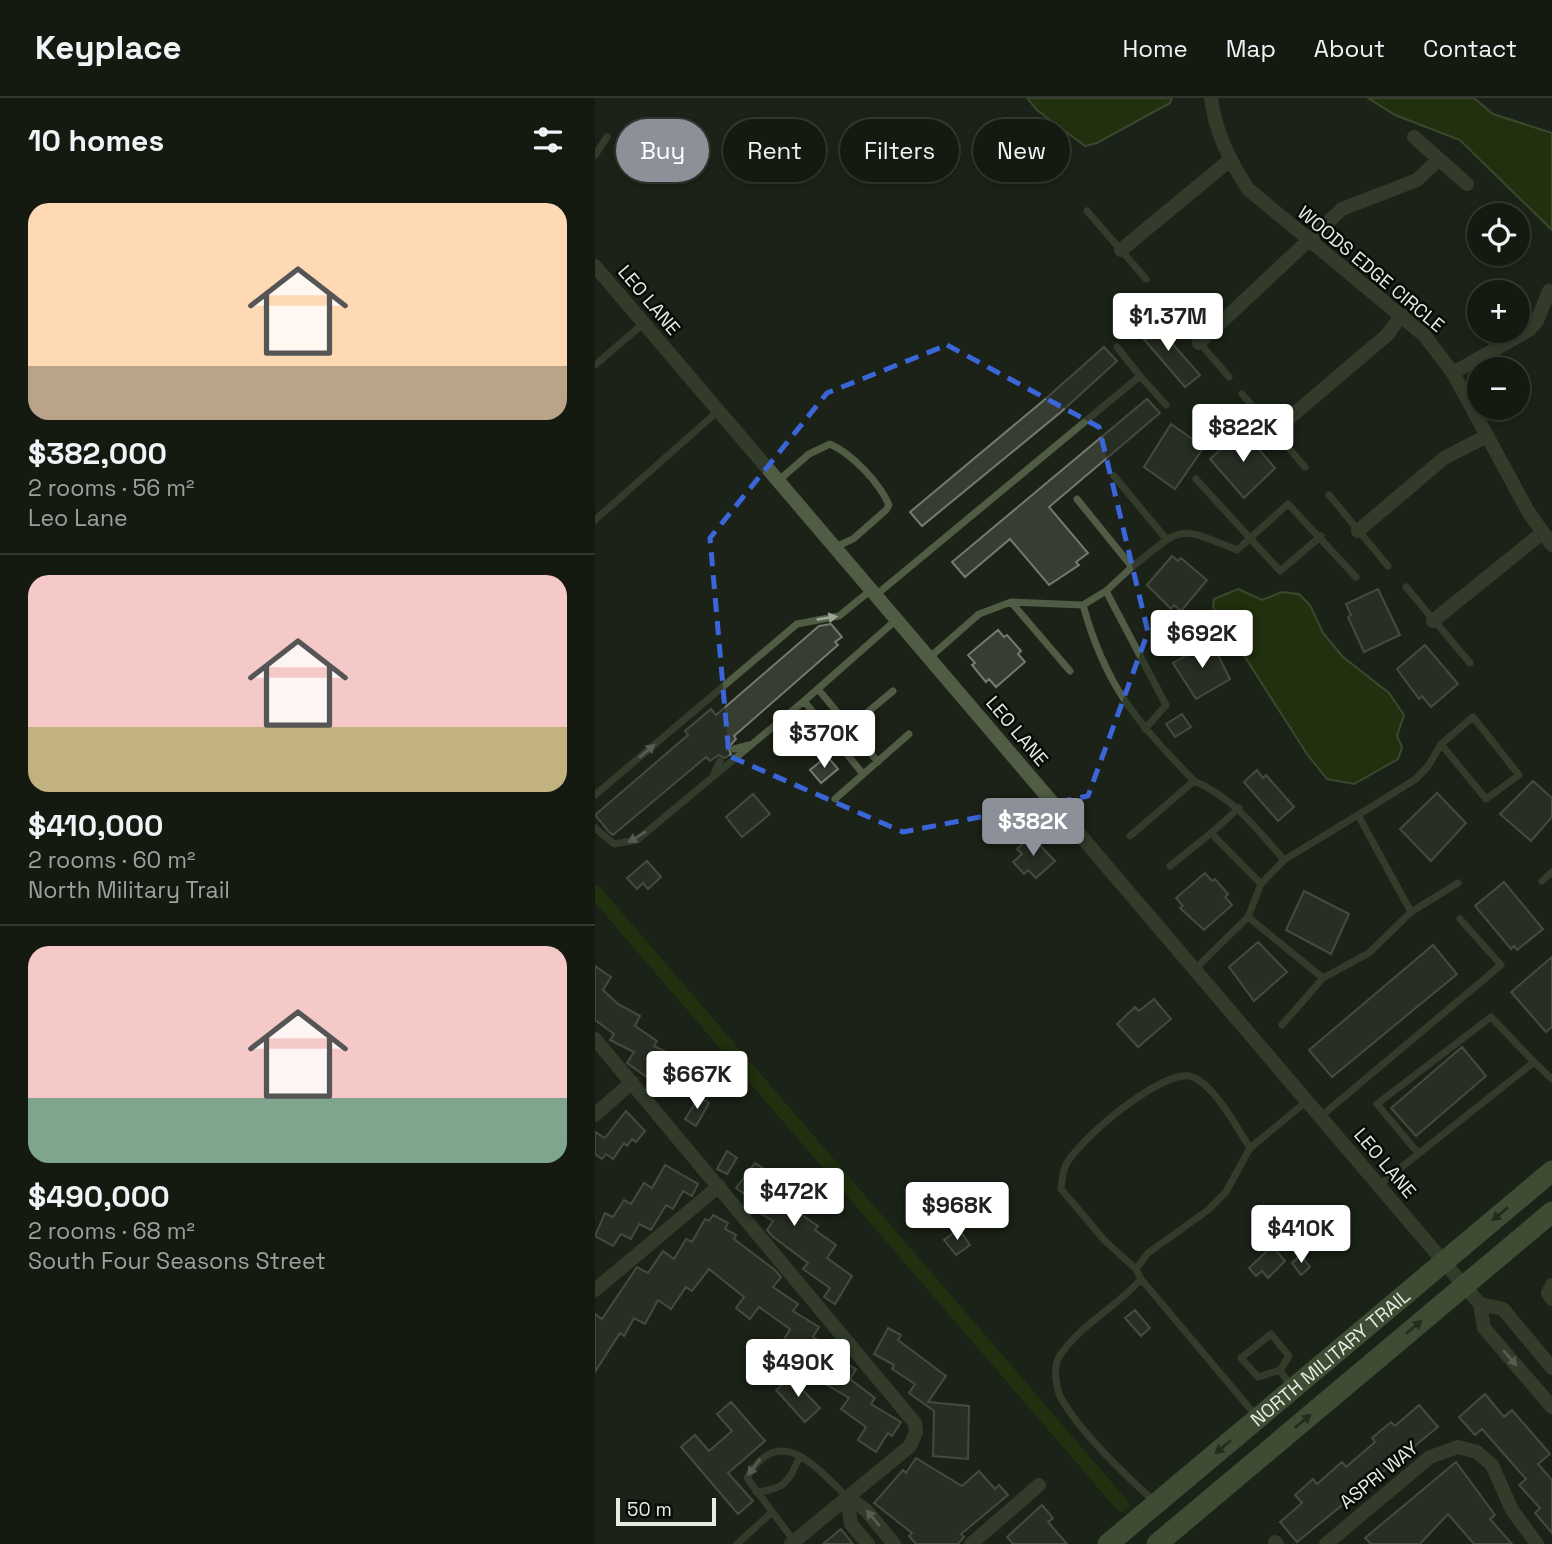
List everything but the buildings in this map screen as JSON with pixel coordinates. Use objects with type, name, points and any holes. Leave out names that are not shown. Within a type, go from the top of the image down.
[{"type":"main road","name":"NORTH MILITARY TRAIL","points":[[1108,1544],[1552,1171]]},
{"type":"main road","name":"NORTH MILITARY TRAIL","points":[[1157,1544],[1552,1212]]},
{"type":"street","name":"WOODS EDGE CIRCLE","points":[[1211,98],[1218,130],[1230,160],[1248,189],[1424,335],[1453,373],[1542,533],[1552,545]]},
{"type":"street","points":[[1415,137],[1467,184]]},
{"type":"street","points":[[1199,342],[1342,209],[1417,180],[1439,159]]},
{"type":"street","points":[[1121,250],[1230,160]]},
{"type":"street","name":"LEO LANE","points":[[595,266],[1479,1304]]},
{"type":"street","points":[[1453,373],[1529,330],[1537,321],[1549,291]]},
{"type":"street","points":[[1274,431],[1387,335],[1402,315]]},
{"type":"street","points":[[1358,531],[1444,458],[1487,436]]},
{"type":"street","points":[[1433,621],[1542,533]]},
{"type":"street","points":[[595,1039],[855,1347],[915,1423],[916,1432],[910,1446],[792,1543]]},
{"type":"street","points":[[595,1115],[632,1082]]},
{"type":"street","points":[[595,1290],[719,1186]]},
{"type":"street","points":[[1552,1285],[1548,1293],[1552,1299]]},
{"type":"street","points":[[1552,1368],[1503,1310],[1479,1304],[1484,1328],[1552,1406]]},
{"type":"street","name":"ASPRI WAY","points":[[1326,1544],[1430,1457],[1458,1447],[1477,1452],[1492,1465],[1512,1510],[1537,1544]]},
{"type":"street","points":[[971,1544],[1039,1485]]},
{"type":"street","points":[[847,1497],[851,1524],[868,1544]]},
{"type":"street","points":[[847,1497],[866,1510],[894,1544]]},
{"type":"lane","points":[[595,155],[607,137]]},
{"type":"lane","points":[[1087,211],[1146,279]]},
{"type":"lane","points":[[1174,313],[1229,377]]},
{"type":"lane","points":[[595,365],[644,323]]},
{"type":"lane","points":[[1117,347],[1166,405]]},
{"type":"lane","points":[[595,795],[797,624],[839,616],[873,592],[1140,376]]},
{"type":"lane","points":[[1242,394],[1305,467]]},
{"type":"lane","points":[[595,520],[718,411]]},
{"type":"lane","points":[[778,481],[809,454],[830,444],[842,450],[883,492],[888,505],[886,510],[853,539],[835,548]]},
{"type":"lane","points":[[1114,476],[1167,540]]},
{"type":"lane","points":[[1196,478],[1280,571],[1321,536]]},
{"type":"lane","points":[[1329,495],[1388,566]]},
{"type":"lane","points":[[1077,499],[1132,567]]},
{"type":"lane","points":[[929,658],[979,614],[1011,603],[1083,605],[1106,591],[1174,534],[1190,531],[1237,550],[1288,504],[1321,536],[1356,577]]},
{"type":"lane","points":[[1406,587],[1469,663]]},
{"type":"lane","points":[[1106,591],[1166,705],[1145,729]]},
{"type":"lane","points":[[1011,603],[1070,671]]},
{"type":"lane","points":[[1083,605],[1099,655],[1121,699],[1194,781],[1214,790],[1239,808],[1283,860]]},
{"type":"lane","points":[[595,828],[614,844],[637,840],[897,620]]},
{"type":"lane","points":[[818,689],[878,761]]},
{"type":"lane","points":[[851,726],[893,691]]},
{"type":"lane","points":[[804,701],[863,774]]},
{"type":"lane","points":[[1195,969],[1248,917],[1261,884],[1283,860],[1416,779],[1429,765],[1441,744],[1473,717],[1519,775],[1486,799],[1441,744]]},
{"type":"lane","points":[[835,799],[909,734]]},
{"type":"lane","points":[[734,749],[753,744]]},
{"type":"lane","points":[[712,777],[720,761]]},
{"type":"lane","points":[[1130,836],[1194,781]]},
{"type":"lane","points":[[1170,866],[1239,808]]},
{"type":"lane","points":[[1358,815],[1411,912]]},
{"type":"lane","points":[[1211,833],[1261,884]]},
{"type":"lane","points":[[1542,881],[1552,872]]},
{"type":"lane","points":[[1283,1025],[1323,978],[1369,953],[1411,912],[1458,883]]},
{"type":"lane","points":[[1248,917],[1323,978]]},
{"type":"lane","points":[[1320,1117],[1500,965],[1460,919]]},
{"type":"lane","points":[[1418,1153],[1377,1104],[1491,1017],[1552,1079]]},
{"type":"lane","points":[[1379,1185],[1534,1062]]},
{"type":"lane","points":[[1250,1148],[1221,1103],[1194,1077],[1179,1074],[1160,1083],[1120,1110],[1079,1149],[1065,1166],[1061,1189],[1105,1241],[1136,1269],[1140,1279],[1258,1418]]},
{"type":"lane","points":[[1136,1269],[1148,1253],[1208,1210],[1226,1192],[1250,1148],[1307,1101]]},
{"type":"lane","points":[[1140,1279],[1130,1291],[1089,1322],[1066,1347],[1057,1360],[1056,1384],[1061,1398],[1073,1414],[1156,1504]]},
{"type":"lane","points":[[1271,1334],[1289,1356],[1280,1370],[1258,1377],[1241,1357],[1271,1334]]},
{"type":"lane","points":[[1280,1370],[1293,1388]]},
{"type":"lane","points":[[792,1543],[747,1478],[764,1455],[773,1451],[790,1450],[817,1467],[847,1497]]},
{"type":"lane","points":[[756,1492],[781,1487],[790,1478],[800,1456]]},
{"type":"lane","points":[[737,1544],[771,1513]]},
{"type":"highlighted area","points":[[947,345],[1099,427],[1148,632],[1088,796],[903,832],[729,756],[710,538],[827,393]]},
{"type":"shaded area","points":[[1027,98],[1172,98],[1170,103],[1097,143],[1085,146],[1070,135],[1070,119],[1049,119]]},
{"type":"shaded area","points":[[1368,98],[1474,98],[1493,114],[1552,133],[1552,230],[1530,208],[1530,203],[1524,203],[1460,140],[1395,115]]},
{"type":"shaded area","points":[[1238,589],[1262,600],[1282,592],[1299,594],[1310,605],[1323,633],[1343,657],[1389,693],[1404,715],[1397,736],[1402,747],[1398,759],[1354,784],[1327,779],[1307,754],[1213,607],[1214,599]]},
{"type":"waterway","points":[[595,892],[1122,1505]]}]
